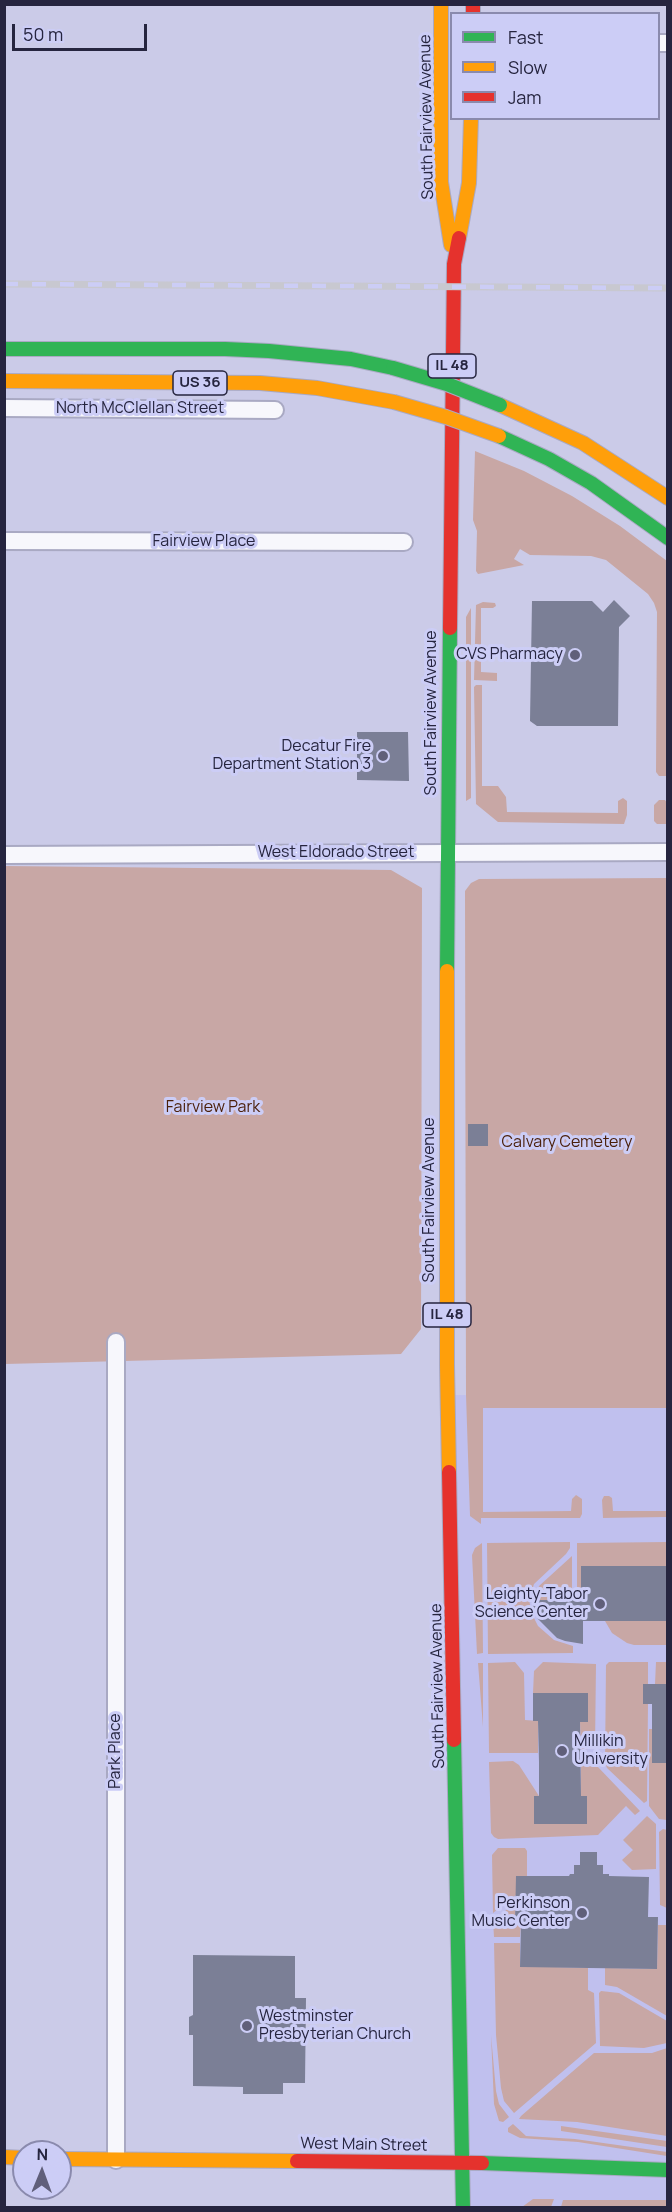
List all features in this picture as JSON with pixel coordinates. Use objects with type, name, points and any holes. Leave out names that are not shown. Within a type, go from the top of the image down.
[{"type":"main road","name":"South Fairview Avenue","points":[[441,4],[441,182],[454,264],[447,853],[447,1365],[463,2208]]},
{"type":"main road","name":"South Fairview Avenue","points":[[454,264],[469,183],[471,120]]},
{"type":"main road","name":"US 36","points":[[4,349],[269,351],[341,357],[393,368],[447,384],[500,405],[583,443],[668,498]]},
{"type":"main road","name":"US 36","points":[[4,381],[260,383],[317,388],[394,402],[499,436],[549,459],[591,483],[668,538]]},
{"type":"main road","name":"West Main Street","points":[[72,2159],[463,2162],[668,2170]]},
{"type":"street","name":"North McClellan Street","points":[[4,408],[275,410]]},
{"type":"street","name":"Fairview Place","points":[[4,541],[404,542]]},
{"type":"street","name":"West Eldorado Street","points":[[4,855],[668,852]]},
{"type":"street","name":"Park Place","points":[[116,1342],[116,2160]]},
{"type":"shaded area","name":"Millikin University","points":[[451,1395],[667,1396],[667,2207],[463,2207]]},
{"type":"green space","points":[[475,451],[524,471],[572,496],[620,526],[667,561],[668,775],[659,776],[656,772],[657,612],[654,603],[648,594],[606,560],[591,556],[530,555],[520,549],[514,559],[524,565],[478,574],[476,571],[477,531],[473,520]]},
{"type":"green space","points":[[483,602],[495,603],[496,606],[481,608],[481,672],[497,673],[497,681],[474,680],[476,605]]},
{"type":"green space","points":[[471,608],[471,798],[466,801],[466,617]]},
{"type":"green space","points":[[482,685],[482,786],[498,786],[506,797],[507,812],[618,813],[618,801],[623,798],[627,801],[627,815],[624,824],[498,822],[476,804],[474,687]]},
{"type":"green space","points":[[659,800],[665,800],[667,803],[667,824],[657,824],[654,821],[654,805]]},
{"type":"green space","name":"Fairview Park","points":[[4,866],[391,870],[422,888],[421,1329],[401,1354],[5,1364]]},
{"type":"green space","name":"Calvary Cemetery","points":[[667,878],[667,1408],[483,1408],[483,1512],[571,1511],[572,1499],[576,1495],[582,1499],[582,1514],[580,1518],[481,1518],[481,1524],[470,1516],[466,1395],[465,891],[471,883],[479,879]]},
{"type":"green space","points":[[604,1496],[612,1498],[613,1511],[667,1511],[667,1517],[603,1518],[602,1500]]},
{"type":"green space","points":[[570,1542],[570,1548],[566,1554],[534,1584],[529,1600],[538,1626],[554,1640],[573,1646],[573,1653],[488,1654],[487,1543]]},
{"type":"green space","points":[[667,1542],[667,1566],[581,1567],[581,1591],[577,1591],[577,1543]]},
{"type":"green space","points":[[482,1543],[483,1653],[477,1654],[472,1555],[475,1548]]},
{"type":"green space","points":[[572,1556],[572,1600],[535,1600],[539,1586]]},
{"type":"green space","points":[[605,1621],[667,1621],[667,1645],[627,1643],[612,1633]]},
{"type":"green space","points":[[515,1662],[524,1673],[525,1720],[538,1721],[538,1753],[489,1753],[488,1663]]},
{"type":"green space","points":[[543,1662],[596,1664],[595,1748],[581,1750],[580,1722],[588,1721],[587,1693],[533,1693],[534,1671]]},
{"type":"green space","points":[[609,1662],[648,1662],[648,1684],[643,1684],[643,1704],[648,1704],[647,1801],[644,1803],[607,1768],[605,1763],[606,1665]]},
{"type":"green space","points":[[656,1662],[667,1662],[667,1684],[655,1684]]},
{"type":"green space","points":[[478,1663],[483,1663],[483,1727]]},
{"type":"green space","points":[[649,1729],[652,1729],[652,1763],[667,1763],[667,1820],[659,1819],[649,1806]]},
{"type":"green space","points":[[513,1761],[519,1765],[539,1796],[534,1797],[534,1824],[587,1823],[587,1796],[581,1796],[581,1764],[592,1763],[597,1766],[640,1811],[635,1815],[626,1806],[598,1835],[498,1839],[491,1833],[489,1762]]},
{"type":"green space","points":[[647,1816],[656,1824],[656,1869],[632,1870],[622,1860],[633,1850],[623,1840]]},
{"type":"green space","points":[[663,1829],[667,1830],[667,1908],[660,1905],[659,1832]]},
{"type":"green space","points":[[498,1848],[525,1848],[527,1876],[516,1876],[516,1895],[493,1913],[492,1855]]},
{"type":"green space","points":[[516,1902],[515,1923],[521,1924],[520,1937],[494,1937],[493,1921]]},
{"type":"green space","points":[[658,1925],[667,1925],[667,2016],[617,1987],[605,1985],[605,1968],[657,1969]]},
{"type":"green space","points":[[494,1943],[520,1943],[520,1966],[588,1968],[588,1990],[594,1993],[596,2043],[514,2113],[504,2101],[501,2088],[496,2035]]},
{"type":"green space","points":[[601,1991],[619,1993],[667,2021],[667,2043],[644,2048],[600,2046],[599,1993]]},
{"type":"green space","points":[[491,2035],[496,2091],[499,2104],[509,2117],[503,2122],[499,2121],[494,2104]]},
{"type":"green space","points":[[667,2048],[667,2136],[577,2122],[519,2119],[594,2053],[652,2053]]},
{"type":"green space","points":[[513,2124],[526,2136],[575,2139],[667,2152],[667,2156],[578,2142],[520,2138],[508,2132],[508,2128]]},
{"type":"green space","points":[[561,2126],[667,2141],[667,2147],[561,2131]]},
{"type":"green space","points":[[533,2199],[554,2199],[551,2207],[522,2207]]},
{"type":"green space","points":[[563,2200],[667,2200],[667,2207],[561,2207]]},
{"type":"building","name":"CVS Pharmacy","points":[[614,600],[630,616],[619,627],[618,726],[537,726],[530,721],[532,601],[592,601],[603,612]]},
{"type":"building","name":"Decatur Fire Department Station 3","points":[[357,732],[408,732],[409,781],[357,780]]},
{"type":"building","points":[[468,1124],[488,1124],[488,1146],[468,1146]]},
{"type":"building","name":"Leighty-Tabor Science Center","points":[[581,1566],[668,1566],[668,1621],[583,1621],[583,1644],[557,1638],[538,1619],[531,1600],[581,1600]]},
{"type":"building","points":[[643,1684],[668,1684],[668,1763],[652,1763],[652,1704],[643,1704]]},
{"type":"building","points":[[533,1693],[588,1693],[588,1722],[580,1722],[581,1796],[587,1796],[587,1824],[534,1824],[534,1796],[539,1796],[539,1762],[538,1721],[533,1721]]},
{"type":"building","name":"Perkinson Music Center","points":[[580,1852],[597,1852],[597,1865],[603,1865],[603,1874],[649,1877],[648,1917],[658,1917],[657,1969],[520,1967],[521,1924],[515,1923],[516,1876],[569,1876],[574,1874],[574,1865],[580,1865]]},
{"type":"building","name":"Westminster Presbyterian Church","points":[[193,1955],[295,1956],[295,1998],[306,1998],[305,2083],[283,2083],[283,2094],[243,2094],[243,2087],[193,2086],[193,2035],[189,2035],[189,2017],[193,2015]]},
{"type":"railway","points":[[4,284],[668,288]]},
{"type":"traffic: fast","points":[[4,349],[269,351],[351,359],[393,368]]},
{"type":"traffic: fast","points":[[393,368],[447,384],[500,405]]},
{"type":"traffic: fast","points":[[499,436],[549,459],[591,483],[668,538]]},
{"type":"traffic: fast","points":[[447,971],[450,628]]},
{"type":"traffic: fast","points":[[454,1740],[463,2208]]},
{"type":"traffic: fast","points":[[482,2163],[668,2170]]},
{"type":"traffic: slow","points":[[441,4],[441,182],[451,245]]},
{"type":"traffic: slow","points":[[459,238],[469,183],[471,120]]},
{"type":"traffic: slow","points":[[4,381],[260,383],[317,388],[394,402]]},
{"type":"traffic: slow","points":[[394,402],[499,436]]},
{"type":"traffic: slow","points":[[500,405],[583,443],[668,498]]},
{"type":"traffic: slow","points":[[447,971],[449,1472]]},
{"type":"traffic: slow","points":[[4,2157],[12,2157]]},
{"type":"traffic: slow","points":[[72,2159],[297,2161]]},
{"type":"traffic: jam","points":[[473,4],[473,12]]},
{"type":"traffic: jam","points":[[450,628],[454,264],[459,238]]},
{"type":"traffic: jam","points":[[449,1472],[454,1740]]},
{"type":"traffic: jam","points":[[297,2161],[482,2163]]},
{"type":"place","name":"CVS Pharmacy","points":[[575,655]]},
{"type":"place","name":"Decatur Fire Department Station 3","points":[[383,756]]},
{"type":"place","name":"Leighty-Tabor Science Center","points":[[600,1604]]},
{"type":"place","name":"Millikin University","points":[[562,1751]]},
{"type":"place","name":"Perkinson Music Center","points":[[582,1913]]},
{"type":"place","name":"Westminster Presbyterian Church","points":[[247,2026]]}]
